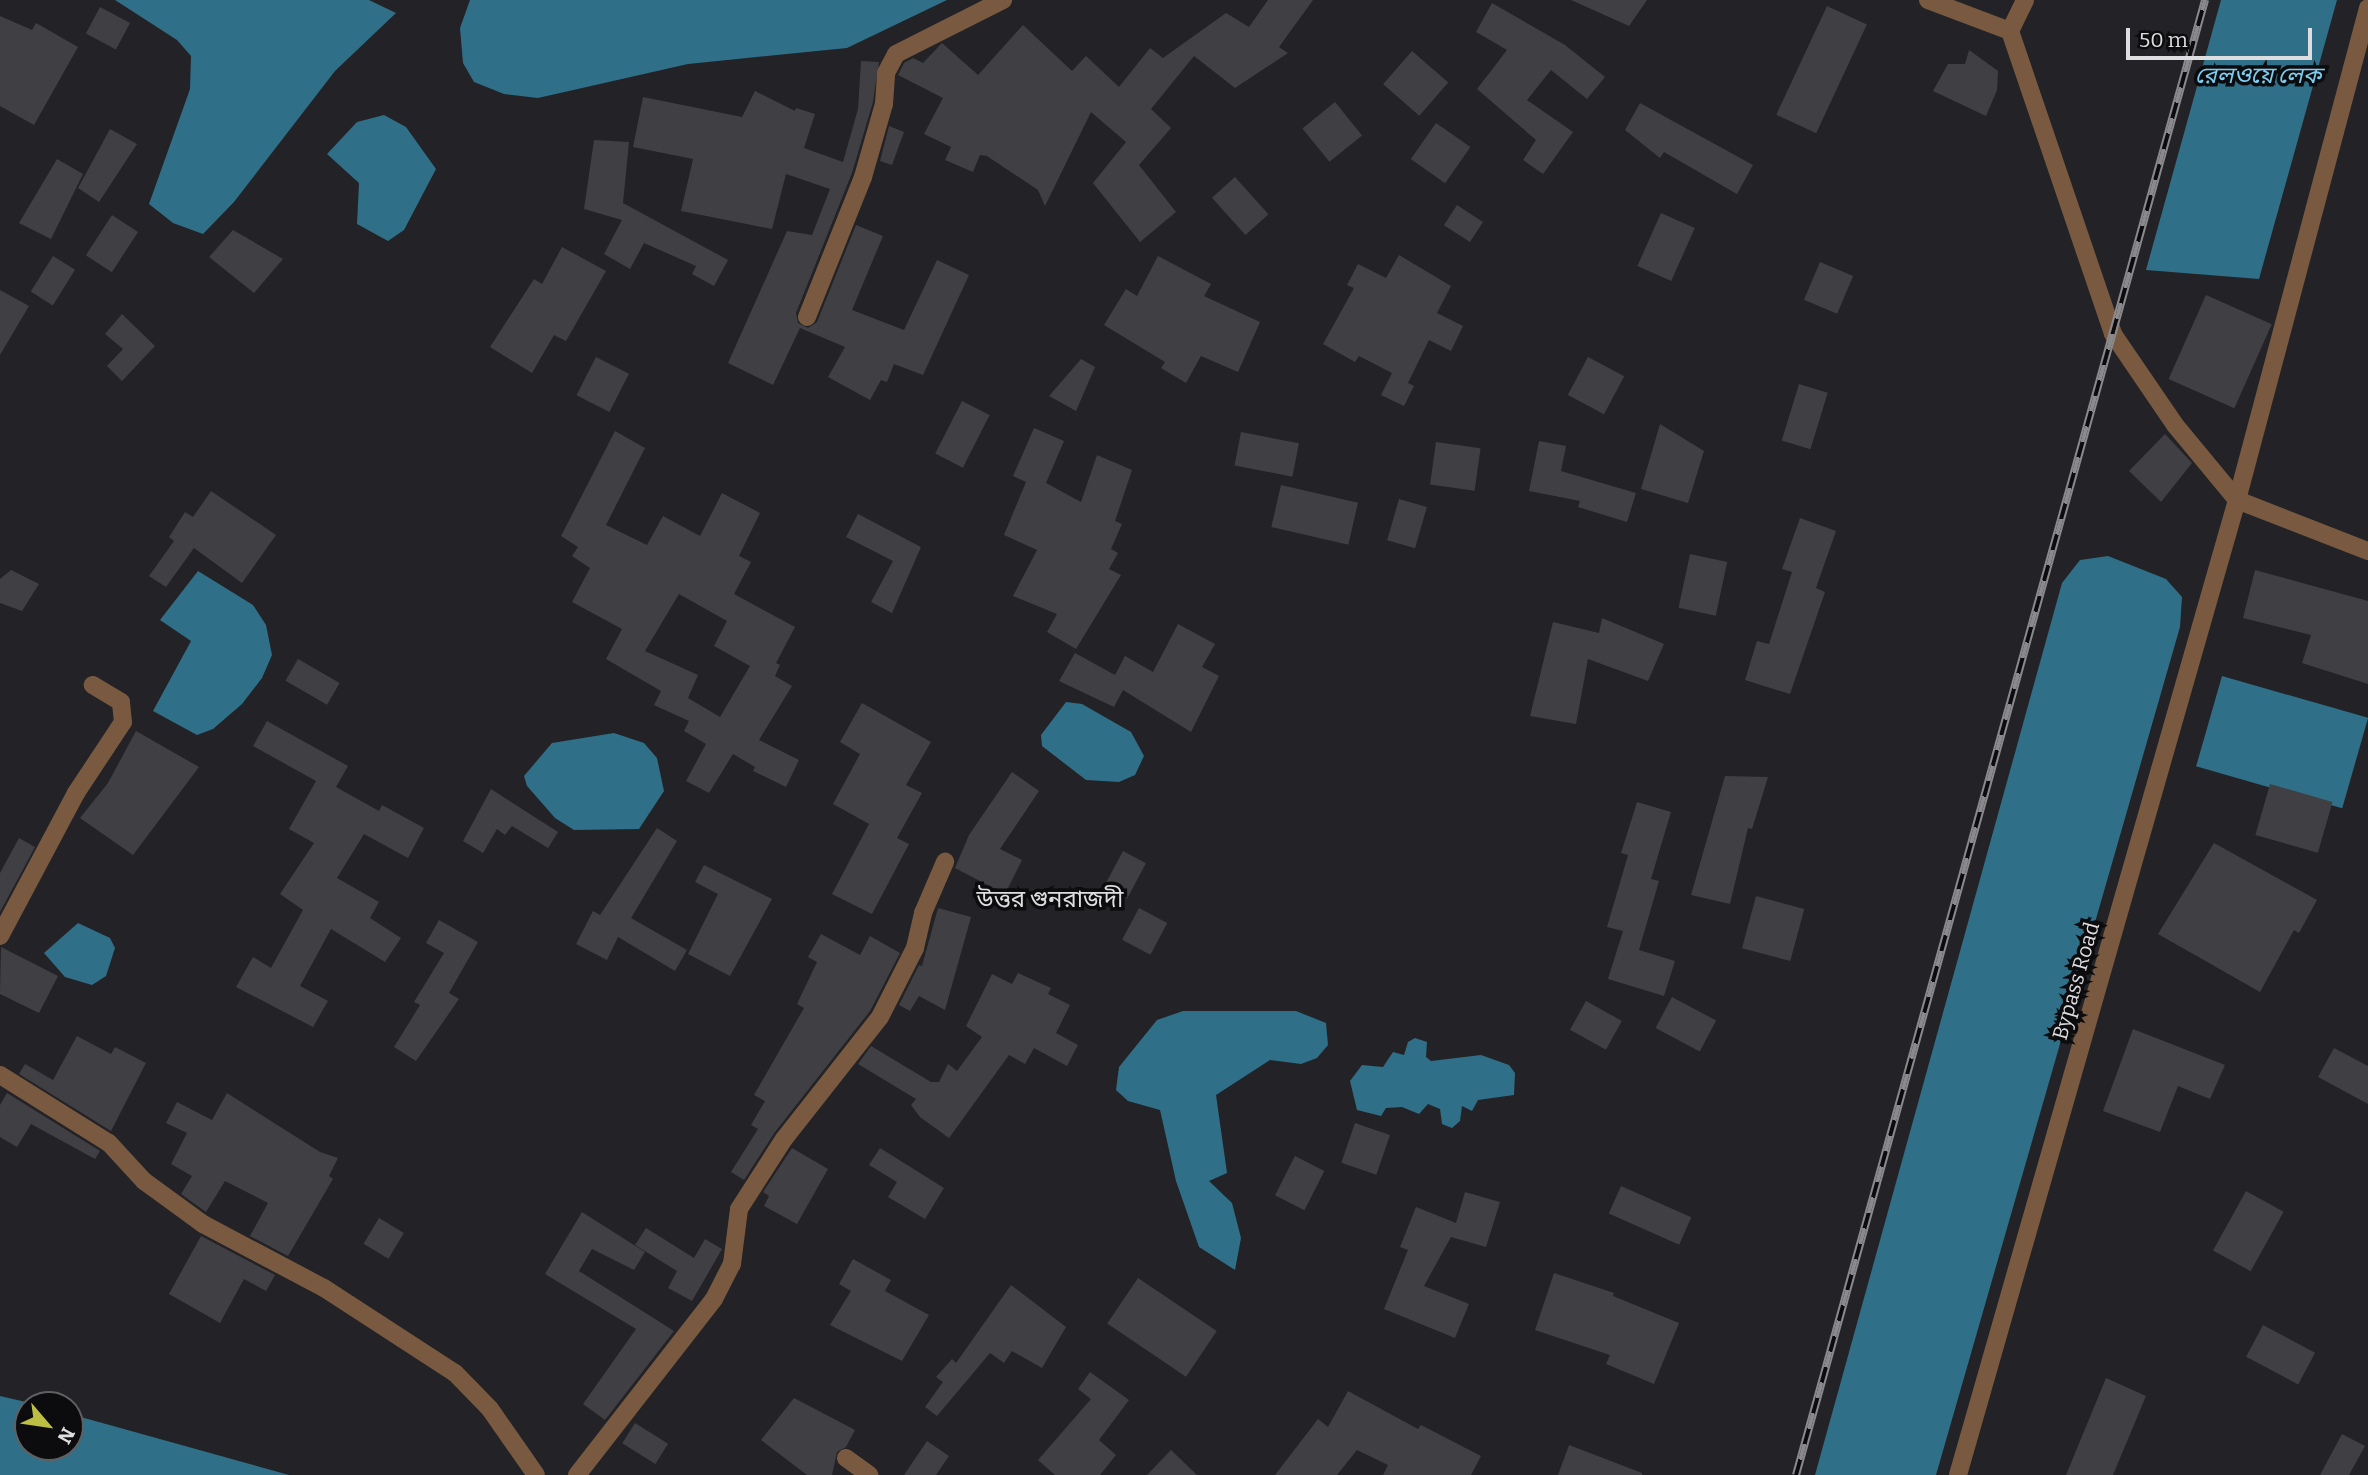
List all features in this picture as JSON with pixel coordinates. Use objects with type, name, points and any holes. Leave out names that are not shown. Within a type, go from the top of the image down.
[{"type":"street","points":[[807,317],[863,177],[884,104],[886,73],[897,54],[1003,0]]},
{"type":"street","points":[[1928,0],[2011,31]]},
{"type":"street","points":[[2025,0],[2011,31],[2113,334],[2175,425],[2237,500],[2368,551]]},
{"type":"street","name":"Bypass Road","points":[[1958,1475],[2237,500],[2368,8]]},
{"type":"street","points":[[0,936],[76,793],[123,723],[121,702],[93,685]]},
{"type":"street","points":[[577,1475],[714,1300],[732,1264],[739,1209],[784,1139],[880,1017],[911,958],[945,862]]},
{"type":"street","points":[[0,1075],[109,1143],[144,1181],[202,1224],[336,1295],[455,1373],[491,1409],[536,1475]]},
{"type":"street","points":[[846,1458],[869,1475]]},
{"type":"water","points":[[115,0],[369,0],[396,13],[335,71],[234,202],[203,234],[173,223],[149,204],[190,89],[191,56],[177,40]]},
{"type":"water","points":[[470,0],[947,0],[847,48],[688,64],[538,98],[504,94],[474,82],[463,63],[460,28]]},
{"type":"water","name":"রেলওয়ে লেক","points":[[2221,0],[2337,0],[2259,279],[2146,270]]},
{"type":"water","points":[[384,115],[406,127],[436,169],[404,230],[388,241],[357,224],[359,183],[327,154],[357,122]]},
{"type":"water","points":[[2108,556],[2166,579],[2182,597],[2180,627],[1936,1475],[1815,1475],[2062,583],[2080,560]]},
{"type":"water","points":[[198,571],[253,605],[266,625],[272,655],[262,678],[242,704],[213,729],[197,735],[153,711],[191,641],[160,620]]},
{"type":"water","points":[[2222,676],[2368,718],[2342,808],[2196,766]]},
{"type":"water","points":[[1066,702],[1082,704],[1131,732],[1144,756],[1135,775],[1119,782],[1086,780],[1042,746],[1041,735]]},
{"type":"water","points":[[614,733],[644,743],[657,758],[664,791],[639,829],[574,830],[555,818],[527,786],[524,776],[552,743]]},
{"type":"water","points":[[78,923],[110,938],[115,948],[106,976],[92,985],[65,977],[44,953]]},
{"type":"water","points":[[1183,1011],[1296,1011],[1326,1023],[1328,1045],[1317,1058],[1301,1064],[1270,1060],[1216,1095],[1227,1173],[1209,1181],[1232,1203],[1241,1238],[1235,1270],[1199,1247],[1176,1181],[1160,1110],[1128,1101],[1116,1090],[1119,1067],[1157,1020]]},
{"type":"water","points":[[1415,1038],[1427,1042],[1426,1057],[1431,1061],[1481,1055],[1509,1065],[1515,1073],[1514,1095],[1478,1100],[1472,1111],[1462,1106],[1460,1121],[1452,1128],[1442,1124],[1440,1109],[1428,1104],[1419,1114],[1402,1107],[1386,1108],[1381,1116],[1357,1110],[1350,1081],[1362,1065],[1383,1067],[1393,1052],[1404,1055],[1408,1042]]},
{"type":"water","points":[[0,1396],[14,1399],[14,1461],[84,1461],[84,1418],[289,1475],[0,1475]]},
{"type":"building","points":[[1268,0],[1313,0],[1279,47],[1288,53],[1235,88],[1194,56],[1151,109],[1171,128],[1139,165],[1176,212],[1140,242],[1093,183],[1126,142],[1091,112],[1045,206],[1038,190],[987,156],[980,155],[973,172],[945,160],[951,147],[924,134],[943,98],[898,75],[904,63],[913,58],[923,63],[942,43],[978,75],[1023,25],[1072,71],[1086,56],[1119,87],[1150,48],[1163,58],[1226,13],[1249,27]]},
{"type":"building","points":[[1571,0],[1647,0],[1629,26]]},
{"type":"building","points":[[1492,3],[1565,45],[1605,77],[1587,99],[1551,70],[1527,100],[1573,132],[1543,174],[1523,160],[1536,140],[1477,89],[1507,50],[1476,32]]},
{"type":"building","points":[[1827,6],[1867,25],[1816,133],[1776,115]]},
{"type":"building","points":[[100,7],[130,23],[116,49],[86,33]]},
{"type":"building","points":[[0,16],[32,30],[36,23],[78,47],[34,125],[0,106]]},
{"type":"building","points":[[1969,50],[1998,71],[1997,90],[1986,116],[1933,91],[1948,64],[1965,64]]},
{"type":"building","points":[[1412,51],[1448,82],[1419,116],[1383,84]]},
{"type":"building","points":[[861,61],[879,62],[873,102],[852,173],[796,313],[798,323],[808,328],[817,322],[856,225],[883,236],[852,310],[904,330],[937,260],[969,275],[923,375],[894,364],[887,382],[881,380],[870,400],[828,377],[845,347],[800,328],[773,385],[728,363],[787,231],[812,235],[830,189],[786,174],[772,229],[681,211],[693,159],[633,147],[643,97],[742,117],[755,91],[795,111],[796,108],[815,114],[804,148],[843,162],[858,109]]},
{"type":"building","points":[[1335,102],[1362,135],[1329,162],[1302,128]]},
{"type":"building","points":[[1640,103],[1753,165],[1737,194],[1664,152],[1660,158],[1625,130]]},
{"type":"building","points":[[1436,123],[1470,147],[1445,183],[1411,159]]},
{"type":"building","points":[[889,126],[904,132],[892,165],[880,161]]},
{"type":"building","points":[[110,129],[137,144],[99,202],[78,188]]},
{"type":"building","points":[[594,140],[629,142],[623,203],[728,260],[714,286],[692,274],[696,266],[644,243],[630,269],[604,254],[622,220],[584,209]]},
{"type":"building","points":[[57,159],[83,174],[51,239],[19,223]]},
{"type":"building","points":[[1235,177],[1268,214],[1245,235],[1212,198]]},
{"type":"building","points":[[1457,205],[1483,222],[1470,242],[1444,225]]},
{"type":"building","points":[[1661,213],[1695,228],[1671,281],[1637,266]]},
{"type":"building","points":[[112,215],[138,232],[112,272],[86,255]]},
{"type":"building","points":[[233,230],[283,259],[254,293],[209,257]]},
{"type":"building","points":[[562,247],[606,271],[566,341],[554,335],[532,373],[490,347],[534,279],[542,284]]},
{"type":"building","points":[[1399,255],[1451,286],[1437,313],[1463,326],[1451,351],[1429,340],[1408,383],[1414,386],[1404,406],[1381,395],[1392,373],[1359,356],[1355,362],[1323,344],[1354,288],[1347,285],[1358,264],[1386,278]]},
{"type":"building","points":[[53,256],[75,270],[53,305],[31,292]]},
{"type":"building","points":[[1158,256],[1211,284],[1204,296],[1260,322],[1238,372],[1201,356],[1186,383],[1161,368],[1165,362],[1104,325],[1126,289],[1137,296]]},
{"type":"building","points":[[1820,262],[1853,276],[1837,314],[1804,300]]},
{"type":"building","points":[[0,290],[29,306],[0,355]]},
{"type":"building","points":[[2206,295],[2272,324],[2234,408],[2169,379]]},
{"type":"building","points":[[122,314],[155,346],[122,381],[107,366],[123,349],[105,334]]},
{"type":"building","points":[[596,357],[629,374],[609,412],[576,395]]},
{"type":"building","points":[[1588,357],[1624,376],[1604,414],[1568,395]]},
{"type":"building","points":[[1081,359],[1095,367],[1076,411],[1049,396]]},
{"type":"building","points":[[1799,384],[1828,393],[1810,449],[1782,440]]},
{"type":"building","points":[[962,401],[990,415],[963,468],[935,454]]},
{"type":"building","points":[[1660,424],[1704,451],[1688,503],[1641,489]]},
{"type":"building","points":[[1034,428],[1064,441],[1046,483],[1081,502],[1097,455],[1132,470],[1115,521],[1122,524],[1111,549],[1118,553],[1109,569],[1121,575],[1076,649],[1047,632],[1057,614],[1013,596],[1037,550],[1004,535],[1026,482],[1013,476]]},
{"type":"building","points":[[615,431],[645,448],[606,525],[647,545],[663,516],[700,536],[722,493],[760,513],[739,556],[751,562],[734,594],[795,627],[776,663],[780,665],[775,676],[792,686],[759,740],[799,760],[786,787],[753,771],[755,767],[733,754],[709,793],[686,781],[706,744],[684,731],[689,721],[654,705],[661,691],[606,659],[622,629],[572,602],[590,568],[572,556],[578,547],[561,536]],"holes":[[[679,594],[727,621],[714,646],[750,666],[720,717],[688,698],[698,675],[645,651]]]},
{"type":"building","points":[[1241,432],[1299,443],[1292,477],[1235,465]]},
{"type":"building","points":[[2165,434],[2192,463],[2161,502],[2129,471]]},
{"type":"building","points":[[1539,441],[1566,446],[1561,471],[1636,493],[1627,522],[1578,507],[1580,501],[1529,491]]},
{"type":"building","points":[[1436,442],[1481,448],[1475,491],[1430,485]]},
{"type":"building","points":[[1281,485],[1358,503],[1348,545],[1271,527]]},
{"type":"building","points":[[211,491],[276,535],[242,583],[194,548],[166,587],[149,576],[174,541],[169,537],[185,512],[193,517]]},
{"type":"building","points":[[1399,499],[1427,507],[1415,548],[1387,540]]},
{"type":"building","points":[[858,514],[921,547],[892,613],[871,602],[893,561],[846,537]]},
{"type":"building","points":[[1800,518],[1836,531],[1816,588],[1825,592],[1790,694],[1745,680],[1757,641],[1769,644],[1792,572],[1782,569]]},
{"type":"building","points":[[1690,554],[1727,562],[1716,616],[1679,608]]},
{"type":"building","points":[[11,570],[39,584],[22,611],[0,603],[0,579]]},
{"type":"building","points":[[2255,570],[2368,601],[2368,684],[2302,663],[2311,635],[2243,618]]},
{"type":"building","points":[[1602,618],[1664,644],[1648,681],[1588,659],[1576,724],[1530,716],[1553,622],[1599,633]]},
{"type":"building","points":[[1178,624],[1215,644],[1202,667],[1219,676],[1191,732],[1123,690],[1114,707],[1059,681],[1075,653],[1115,675],[1125,656],[1153,672]]},
{"type":"building","points":[[298,659],[340,683],[327,705],[286,681]]},
{"type":"building","points":[[862,703],[931,742],[906,785],[922,793],[897,838],[909,844],[872,914],[832,894],[869,824],[833,804],[860,754],[840,742]]},
{"type":"building","points":[[267,721],[348,766],[336,787],[379,811],[382,805],[424,828],[408,858],[364,834],[337,878],[379,902],[370,918],[401,938],[385,962],[331,929],[300,986],[328,1001],[313,1027],[236,987],[253,957],[271,968],[303,910],[280,894],[314,843],[289,829],[316,781],[253,746]]},
{"type":"building","points":[[136,731],[199,767],[133,855],[80,818],[108,783]]},
{"type":"building","points":[[1012,772],[1039,791],[1000,849],[1022,860],[1005,894],[955,868],[969,835]]},
{"type":"building","points":[[1725,776],[1768,777],[1752,829],[1748,828],[1730,904],[1691,895]]},
{"type":"building","points":[[2270,784],[2332,802],[2318,853],[2255,835]]},
{"type":"building","points":[[491,789],[558,832],[548,848],[512,826],[505,835],[497,829],[483,853],[463,841]]},
{"type":"building","points":[[1637,802],[1671,812],[1651,879],[1659,881],[1639,950],[1675,961],[1664,996],[1608,979],[1623,931],[1607,927],[1628,855],[1621,853]]},
{"type":"building","points":[[657,828],[677,841],[631,918],[687,950],[675,971],[618,937],[607,960],[576,944],[593,911],[600,915]]},
{"type":"building","points":[[19,838],[35,847],[0,912],[0,873]]},
{"type":"building","points":[[2214,843],[2317,900],[2299,933],[2294,930],[2260,992],[2158,934]]},
{"type":"building","points":[[1123,851],[1146,863],[1127,899],[1104,886]]},
{"type":"building","points":[[704,865],[772,899],[730,976],[688,954],[718,894],[695,882]]},
{"type":"building","points":[[1756,896],[1804,909],[1790,961],[1742,948]]},
{"type":"building","points":[[938,908],[971,917],[945,1010],[919,996],[910,1011],[899,1005],[919,965],[922,966]]},
{"type":"building","points":[[1139,908],[1167,923],[1150,955],[1122,940]]},
{"type":"building","points":[[439,920],[478,942],[449,993],[459,999],[416,1061],[394,1047],[420,1005],[414,1002],[444,953],[426,943]]},
{"type":"building","points":[[821,934],[860,955],[870,936],[900,953],[870,1011],[775,1132],[744,1180],[731,1172],[758,1129],[751,1125],[765,1101],[754,1095],[804,1008],[797,1004],[817,962],[808,957]]},
{"type":"building","points":[[1,947],[58,976],[39,1013],[0,994]]},
{"type":"building","points":[[1018,973],[1051,988],[1048,994],[1070,1005],[1056,1033],[1078,1045],[1067,1066],[1034,1048],[1025,1064],[1009,1055],[949,1138],[920,1117],[911,1105],[916,1099],[858,1064],[871,1046],[931,1082],[939,1082],[948,1064],[957,1071],[982,1037],[966,1026],[992,974],[1012,984]]},
{"type":"building","points":[[1672,997],[1716,1020],[1700,1051],[1656,1028]]},
{"type":"building","points":[[1586,1001],[1622,1021],[1606,1050],[1570,1030]]},
{"type":"building","points":[[2133,1029],[2225,1065],[2210,1099],[2178,1086],[2160,1132],[2103,1111]]},
{"type":"building","points":[[77,1036],[111,1054],[115,1047],[146,1063],[111,1131],[19,1074],[25,1064],[53,1080]]},
{"type":"building","points":[[2334,1048],[2368,1066],[2368,1104],[2318,1077]]},
{"type":"building","points":[[7,1093],[100,1151],[95,1159],[31,1124],[17,1147],[0,1137],[0,1105]]},
{"type":"building","points":[[227,1093],[320,1152],[338,1158],[329,1176],[333,1179],[288,1256],[250,1236],[268,1203],[225,1181],[206,1212],[181,1194],[192,1176],[171,1164],[187,1133],[166,1123],[177,1102],[212,1120]]},
{"type":"building","points":[[1355,1123],[1390,1135],[1376,1175],[1341,1163]]},
{"type":"building","points":[[792,1148],[828,1169],[797,1224],[764,1206],[769,1196],[763,1192]]},
{"type":"building","points":[[880,1148],[944,1188],[925,1219],[888,1197],[897,1182],[869,1165]]},
{"type":"building","points":[[1295,1156],[1324,1171],[1304,1210],[1275,1195]]},
{"type":"building","points":[[1621,1186],[1691,1217],[1679,1245],[1609,1213]]},
{"type":"building","points":[[2246,1191],[2284,1212],[2251,1271],[2213,1250]]},
{"type":"building","points":[[1465,1192],[1500,1202],[1486,1247],[1451,1237],[1424,1286],[1469,1304],[1455,1338],[1384,1309],[1408,1250],[1400,1247],[1416,1207],[1456,1223]]},
{"type":"building","points":[[582,1212],[645,1252],[634,1270],[592,1249],[579,1271],[674,1331],[605,1420],[583,1404],[636,1329],[545,1274]]},
{"type":"building","points":[[379,1218],[404,1233],[388,1259],[364,1244]]},
{"type":"building","points":[[646,1228],[694,1258],[705,1239],[722,1249],[692,1301],[668,1288],[677,1271],[635,1245]]},
{"type":"building","points":[[201,1236],[275,1275],[266,1291],[244,1279],[220,1323],[169,1294]]},
{"type":"building","points":[[853,1259],[891,1280],[885,1291],[929,1315],[902,1361],[830,1325],[851,1291],[839,1284]]},
{"type":"building","points":[[1554,1273],[1614,1293],[1613,1296],[1679,1323],[1654,1384],[1606,1364],[1610,1355],[1535,1330]]},
{"type":"building","points":[[1138,1278],[1217,1331],[1186,1377],[1107,1324]]},
{"type":"building","points":[[1011,1285],[1066,1327],[1042,1368],[1012,1351],[1004,1363],[990,1353],[937,1416],[925,1407],[943,1382],[936,1377],[952,1359],[956,1363]]},
{"type":"building","points":[[2263,1325],[2315,1353],[2298,1384],[2246,1357]]},
{"type":"building","points":[[1090,1372],[1129,1400],[1099,1440],[1116,1455],[1100,1475],[1055,1475],[1038,1460],[1091,1399],[1078,1389]]},
{"type":"building","points":[[2106,1378],[2146,1396],[2113,1475],[2066,1475]]},
{"type":"building","points":[[1348,1391],[1418,1429],[1421,1425],[1481,1456],[1471,1475],[1383,1475],[1388,1465],[1357,1450],[1337,1475],[1275,1475],[1318,1419],[1328,1427]]},
{"type":"building","points":[[794,1398],[855,1430],[846,1447],[837,1452],[832,1475],[807,1475],[761,1440]]},
{"type":"building","points":[[635,1423],[668,1444],[655,1464],[622,1443]]},
{"type":"building","points":[[2342,1434],[2365,1446],[2349,1475],[2320,1475]]},
{"type":"building","points":[[927,1441],[949,1456],[936,1475],[904,1475]]},
{"type":"building","points":[[1569,1445],[1642,1473],[1642,1475],[1558,1475]]},
{"type":"building","points":[[1171,1450],[1197,1475],[1147,1475]]},
{"type":"railway","points":[[1796,1475],[2205,0]]},
{"type":"district","name":"উত্তর গুনরাজদী","points":[[1050,900]]}]
